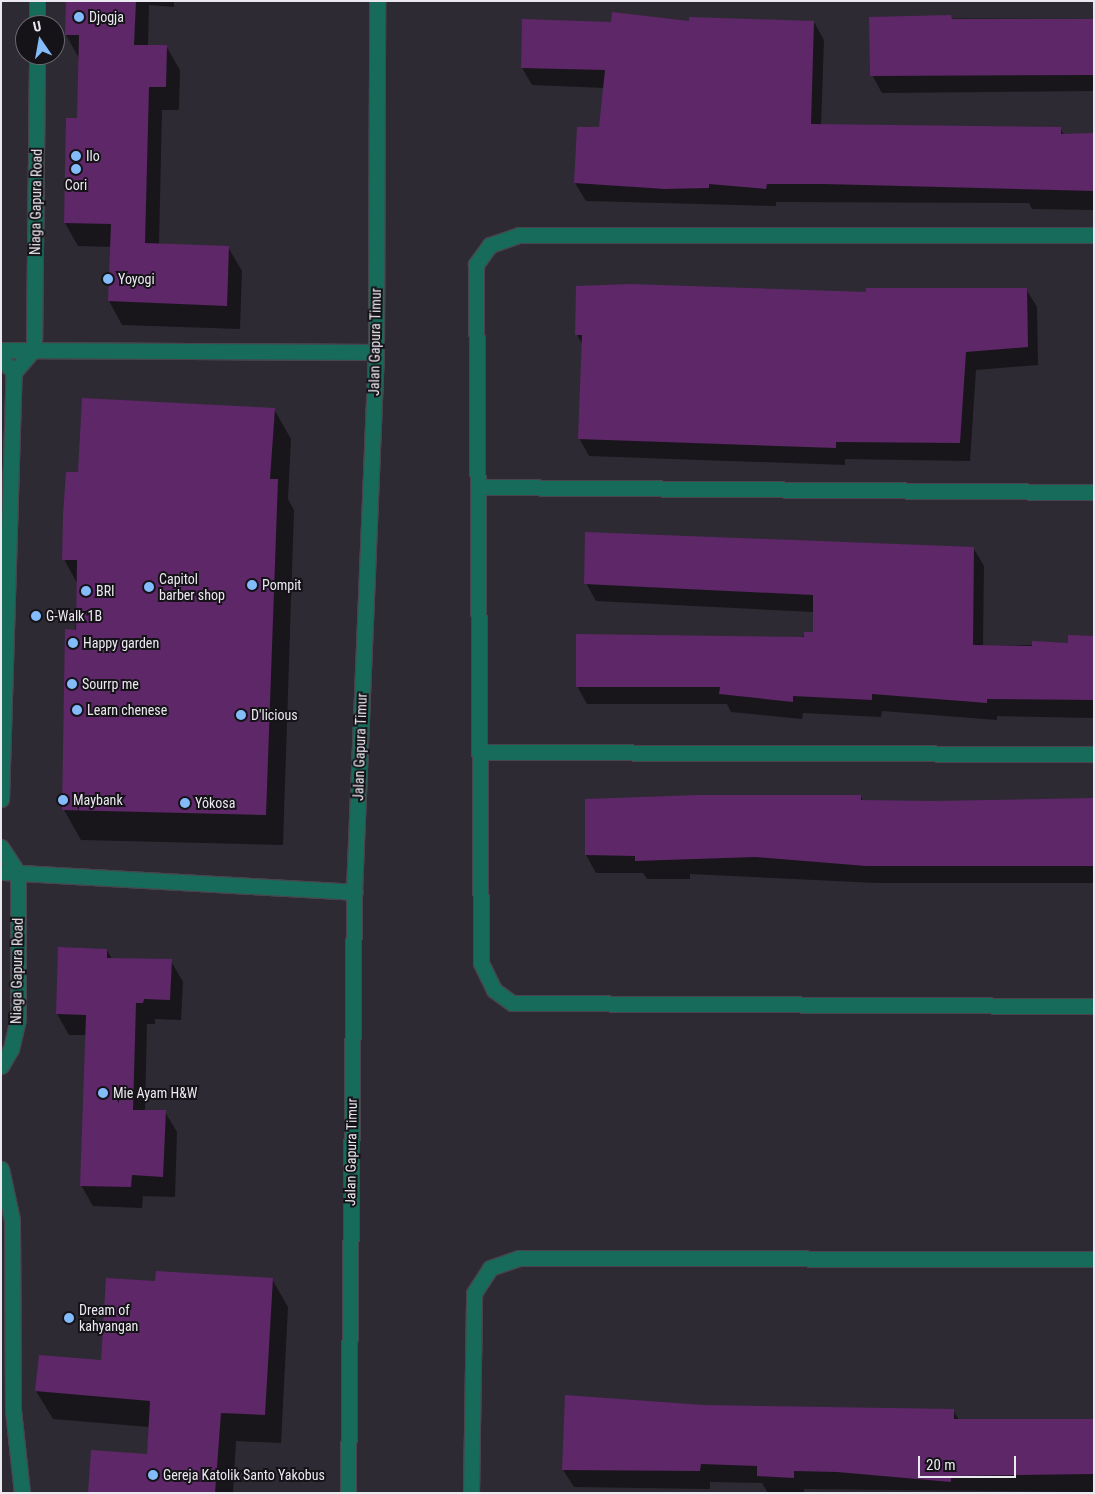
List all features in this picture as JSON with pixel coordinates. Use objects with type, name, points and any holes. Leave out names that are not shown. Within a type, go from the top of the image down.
[{"type":"street","points":[[37,15],[38,1]]},
{"type":"street","name":"Jalan Gapura Timur","points":[[348,1493],[354,892],[376,352],[377,1]]},
{"type":"street","name":"Niaga Gapura Road","points":[[34,349],[37,65]]},
{"type":"street","points":[[1094,235],[520,235],[490,245],[476,264],[481,963],[494,990],[512,1003],[1094,1006]]},
{"type":"street","points":[[1,799],[14,372],[34,349]]},
{"type":"street","points":[[1,350],[376,352]]},
{"type":"street","points":[[1,359],[14,372]]},
{"type":"street","points":[[478,487],[1094,492]]},
{"type":"street","points":[[480,752],[1094,754]]},
{"type":"street","points":[[1,847],[18,873]]},
{"type":"street","points":[[1,872],[354,892]]},
{"type":"street","name":"Niaga Gapura Road","points":[[1,1066],[12,1049],[18,1018],[18,873]]},
{"type":"street","points":[[1,1169],[12,1220],[13,1410],[22,1493]]},
{"type":"street","points":[[471,1493],[474,1293],[490,1268],[519,1258],[1094,1259]]},
{"type":"building","points":[[66,1],[136,1],[134,45],[167,45],[166,87],[149,87],[145,243],[229,246],[227,306],[108,301],[111,224],[64,223],[66,118],[77,118],[79,35],[65,35]]},
{"type":"building","points":[[612,12],[689,21],[689,17],[814,21],[811,124],[1061,127],[1061,134],[1094,133],[1094,191],[824,184],[767,184],[766,189],[709,184],[709,188],[665,189],[574,183],[577,127],[599,127],[605,70],[521,68],[522,19],[611,22]]},
{"type":"building","points":[[951,15],[952,19],[1094,19],[1094,75],[870,76],[869,17]]},
{"type":"building","points":[[630,284],[866,292],[866,288],[1027,288],[1028,347],[966,352],[960,443],[836,442],[836,448],[578,439],[582,335],[575,335],[576,286]]},
{"type":"building","points":[[82,398],[275,408],[270,479],[278,479],[266,815],[62,810],[65,629],[76,630],[77,560],[62,560],[63,515],[66,472],[78,472]]},
{"type":"building","points":[[585,532],[974,547],[973,645],[1032,646],[1032,641],[1068,643],[1068,635],[1094,636],[1094,700],[987,699],[987,703],[872,694],[872,700],[793,696],[793,702],[719,694],[720,687],[576,687],[576,634],[804,637],[804,632],[813,632],[813,595],[584,584]]},
{"type":"building","points":[[698,795],[861,795],[861,800],[932,801],[1094,798],[1094,866],[866,866],[755,857],[635,861],[635,856],[585,855],[585,799]]},
{"type":"building","points":[[58,947],[107,949],[107,958],[172,959],[170,1000],[144,999],[143,1003],[136,1003],[133,1110],[166,1110],[163,1177],[132,1175],[131,1187],[80,1186],[86,1015],[56,1014]]},
{"type":"building","points":[[156,1271],[273,1278],[265,1415],[221,1413],[215,1493],[88,1493],[91,1450],[147,1454],[150,1401],[35,1391],[39,1355],[101,1360],[106,1278],[155,1281]]},
{"type":"building","points":[[565,1395],[703,1405],[954,1409],[954,1419],[1094,1419],[1094,1474],[951,1476],[951,1482],[837,1472],[794,1471],[794,1478],[757,1476],[757,1466],[701,1464],[700,1471],[562,1470]]},
{"type":"place","name":"Djogja","points":[[79,17]]},
{"type":"place","name":"Ilo","points":[[76,156]]},
{"type":"place","name":"Cori","points":[[76,169]]},
{"type":"place","name":"Yoyogi","points":[[108,279]]},
{"type":"place","name":"Pompit","points":[[252,585]]},
{"type":"place","name":"Capitol barber shop","points":[[149,587]]},
{"type":"place","name":"BRI","points":[[86,591]]},
{"type":"place","name":"G-Walk 1B","points":[[36,616]]},
{"type":"place","name":"Happy garden","points":[[73,643]]},
{"type":"place","name":"Sourrp me","points":[[72,684]]},
{"type":"place","name":"Learn chenese","points":[[77,710]]},
{"type":"place","name":"D'licious","points":[[241,715]]},
{"type":"place","name":"Maybank","points":[[63,800]]},
{"type":"place","name":"Yôkosa","points":[[185,803]]},
{"type":"place","name":"Mie Ayam H&W","points":[[103,1093]]},
{"type":"place","name":"Dream of kahyangan","points":[[69,1318]]},
{"type":"place","name":"Gereja Katolik Santo Yakobus","points":[[153,1475]]}]
